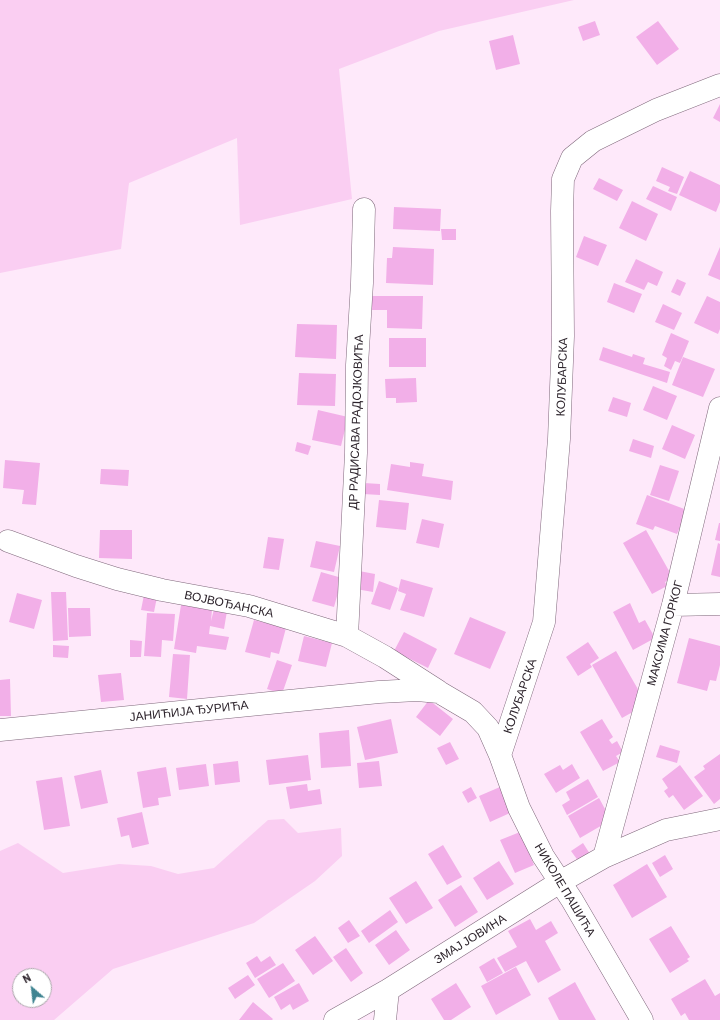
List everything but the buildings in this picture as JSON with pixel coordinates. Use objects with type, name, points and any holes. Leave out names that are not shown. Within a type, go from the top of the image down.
[{"type":"street","name":"КОЛУБАРСКА","points":[[500,755],[544,622],[560,431],[563,336],[563,179],[572,158],[593,141],[656,110],[720,85]]},
{"type":"street","name":"ДР РАДИСАВА РАДОЈКОВИЋА","points":[[347,636],[356,453],[357,365],[362,283],[364,209]]},
{"type":"street","name":"МАКСИМА ГОРКОГ","points":[[604,857],[673,605],[720,408]]},
{"type":"street","name":"ВОЈВОЂАНСКА","points":[[8,541],[76,566],[117,579],[162,590],[249,606],[347,636],[385,657],[439,692]]},
{"type":"street","points":[[673,605],[720,604]]},
{"type":"street","points":[[379,692],[388,687],[392,680],[393,670],[385,657]]},
{"type":"street","name":"ЈАНИЋИЈА ЂУРИЋА","points":[[0,730],[379,692],[417,690],[439,692],[473,712],[488,728],[500,755]]},
{"type":"street","name":"НИКОЛЕ ПАШИЋА","points":[[500,755],[519,808],[543,856],[642,1020]]},
{"type":"street","name":"ЗМАЈ ЈОВИНА","points":[[335,1020],[388,990],[560,882],[604,857],[666,830],[720,819]]},
{"type":"street","points":[[385,1020],[388,990]]},
{"type":"shaded area","points":[[0,0],[574,0],[439,31],[339,69],[352,199],[240,225],[237,138],[129,183],[121,249],[0,273]]},
{"type":"shaded area","points":[[284,819],[298,833],[341,828],[342,856],[315,881],[254,923],[113,969],[54,1020],[0,1020],[0,851],[18,843],[63,873],[119,864],[151,866],[178,874],[214,868],[268,820]]}]
